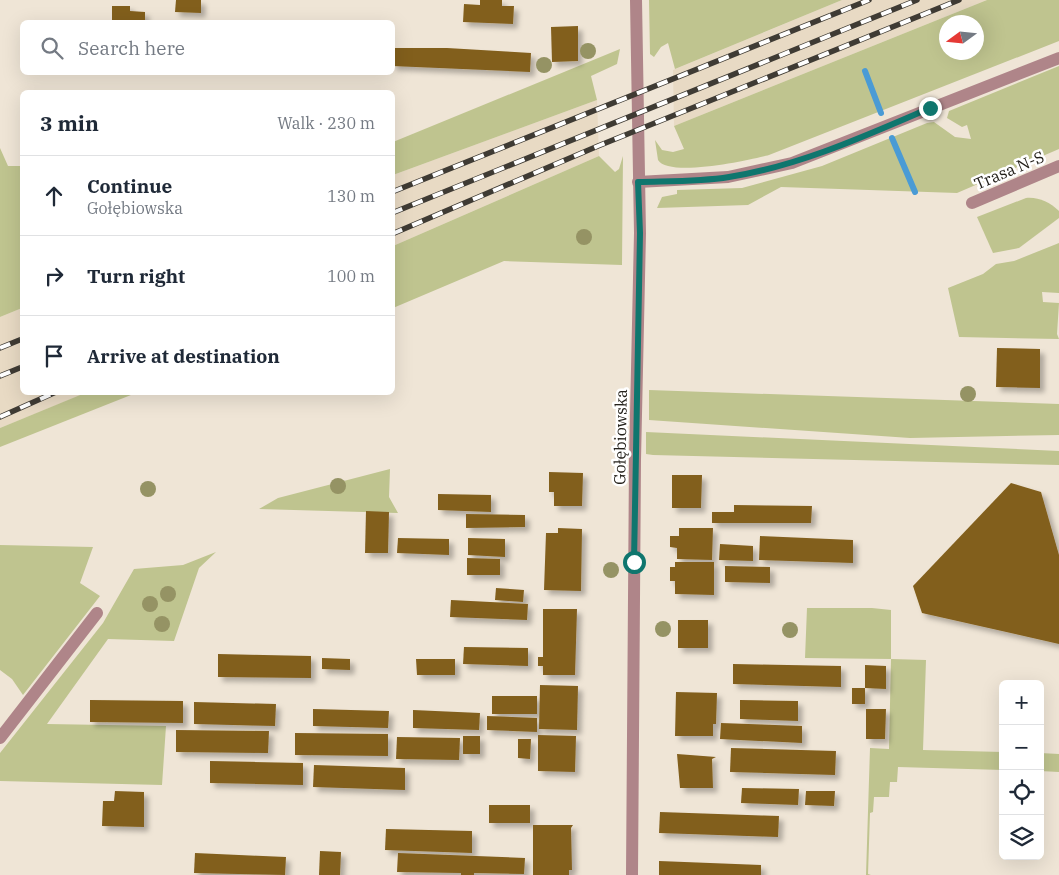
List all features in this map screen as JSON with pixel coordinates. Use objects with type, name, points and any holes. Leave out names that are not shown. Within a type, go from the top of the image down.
[{"type":"street","name":"Gołębiowska","points":[[632,875],[635,469],[640,233],[636,0]]},
{"type":"street","points":[[638,182],[728,177],[792,163],[1059,58]]},
{"type":"street","name":"Trasa N-S","points":[[972,203],[1058,169]]},
{"type":"street","points":[[0,738],[97,613]]},
{"type":"shaded area","points":[[842,0],[987,0],[950,15],[939,15],[939,19],[674,126],[673,70]]},
{"type":"shaded area","points":[[597,100],[599,156],[395,245],[395,174]]},
{"type":"shaded area","points":[[20,309],[20,395],[81,395],[0,428],[0,317]]},
{"type":"green space","points":[[649,0],[842,0],[675,69],[668,43],[661,47],[654,57],[650,54]]},
{"type":"green space","points":[[987,0],[1059,0],[1059,41],[769,155],[710,166],[677,168],[665,165],[658,160],[655,140],[662,150],[673,152],[684,149],[674,126],[939,19],[939,60],[984,60],[984,15],[950,15]]},
{"type":"green space","points":[[620,49],[617,64],[591,76],[597,100],[395,174],[395,141]]},
{"type":"green space","points":[[1059,66],[1059,149],[957,193],[781,187],[748,205],[657,208],[662,197],[677,194],[677,190],[742,188],[822,166],[927,123],[934,122],[955,137],[971,139],[967,125],[962,127],[947,118],[949,111]]},
{"type":"green space","points":[[0,148],[8,166],[20,166],[20,309],[0,317]]},
{"type":"green space","points":[[599,156],[615,172],[619,169],[623,156],[622,265],[504,261],[395,307],[395,245]]},
{"type":"green space","points":[[1026,198],[1040,199],[1048,203],[1059,211],[1059,218],[1019,248],[993,253],[977,217]]},
{"type":"green space","points":[[1059,243],[1059,293],[1042,292],[1043,302],[1059,303],[1057,334],[1059,339],[959,337],[948,288],[983,274],[996,264],[1014,261]]},
{"type":"green space","points":[[649,390],[1059,404],[1059,435],[910,438],[649,420]]},
{"type":"green space","points":[[80,395],[131,395],[0,447],[0,428]]},
{"type":"green space","points":[[646,432],[1059,451],[1059,465],[653,455],[646,454]]},
{"type":"green space","points":[[390,469],[389,497],[398,513],[259,509],[278,498]]},
{"type":"green space","points":[[0,545],[93,547],[80,583],[100,596],[23,695],[12,679],[0,670]]},
{"type":"green space","points":[[216,552],[199,568],[174,641],[108,639],[47,724],[166,726],[162,785],[0,781],[0,753],[103,623],[134,569],[183,565]]},
{"type":"green space","points":[[807,608],[872,608],[891,610],[891,659],[805,658]]},
{"type":"green space","points":[[891,659],[926,660],[923,750],[999,752],[999,770],[898,767],[897,782],[890,782],[889,797],[874,797],[873,812],[870,813],[868,874],[871,875],[866,875],[870,748],[889,749]]},
{"type":"green space","points":[[1044,753],[1059,754],[1059,772],[1044,771]]},
{"type":"building","points":[[176,0],[201,0],[201,13],[175,12]]},
{"type":"building","points":[[480,0],[502,0],[502,6],[514,6],[513,24],[463,22],[464,4],[480,5]]},
{"type":"building","points":[[112,6],[130,6],[130,11],[145,12],[145,20],[112,20]]},
{"type":"building","points":[[578,26],[578,61],[552,62],[551,27]]},
{"type":"building","points":[[395,48],[447,48],[531,53],[530,72],[395,66]]},
{"type":"building","points":[[997,348],[1040,349],[1040,388],[996,387]]},
{"type":"building","points":[[549,472],[583,473],[582,506],[554,506],[554,492],[549,492]]},
{"type":"building","points":[[672,475],[702,475],[701,508],[672,508]]},
{"type":"building","points":[[1011,483],[1041,492],[1059,555],[1059,644],[922,613],[913,586]]},
{"type":"building","points":[[438,494],[491,495],[491,512],[438,510]]},
{"type":"building","points":[[734,505],[812,506],[811,523],[712,523],[712,512],[734,512]]},
{"type":"building","points":[[366,511],[389,512],[388,553],[365,553]]},
{"type":"building","points":[[466,514],[525,515],[525,527],[466,528]]},
{"type":"building","points":[[558,528],[582,529],[581,591],[544,590],[546,533],[558,533]]},
{"type":"building","points":[[679,528],[713,528],[712,560],[677,559],[677,548],[670,547],[670,536],[679,536]]},
{"type":"building","points":[[760,536],[853,540],[853,563],[759,560]]},
{"type":"building","points":[[398,538],[449,539],[449,555],[397,553]]},
{"type":"building","points":[[468,538],[505,539],[505,557],[468,555]]},
{"type":"building","points":[[720,544],[753,546],[753,561],[719,560]]},
{"type":"building","points":[[467,558],[500,559],[500,575],[467,575]]},
{"type":"building","points":[[675,562],[714,562],[714,595],[675,594],[675,581],[670,581],[670,567],[675,567]]},
{"type":"building","points":[[725,566],[770,567],[770,583],[725,582]]},
{"type":"building","points":[[496,588],[524,590],[523,602],[495,600]]},
{"type":"building","points":[[451,600],[528,604],[527,620],[450,617]]},
{"type":"building","points":[[543,609],[577,609],[575,675],[543,675],[543,666],[538,666],[538,657],[543,657]]},
{"type":"building","points":[[678,620],[708,620],[708,648],[678,648]]},
{"type":"building","points":[[464,647],[528,648],[528,666],[463,664]]},
{"type":"building","points":[[218,654],[311,656],[311,678],[218,677]]},
{"type":"building","points":[[322,658],[350,659],[350,670],[322,669]]},
{"type":"building","points":[[416,659],[455,659],[455,675],[417,675]]},
{"type":"building","points":[[733,664],[841,666],[841,687],[733,684]]},
{"type":"building","points":[[865,665],[886,666],[886,689],[865,688]]},
{"type":"building","points":[[540,685],[578,686],[577,730],[539,729]]},
{"type":"building","points":[[852,688],[865,688],[865,704],[852,704]]},
{"type":"building","points":[[676,692],[717,693],[716,724],[713,724],[713,736],[675,736]]},
{"type":"building","points":[[492,696],[537,696],[537,714],[492,714]]},
{"type":"building","points":[[90,700],[183,701],[183,723],[90,722]]},
{"type":"building","points":[[740,700],[798,701],[798,721],[740,719]]},
{"type":"building","points":[[194,702],[276,704],[275,726],[194,724]]},
{"type":"building","points":[[313,709],[389,711],[388,728],[313,726]]},
{"type":"building","points":[[866,709],[886,709],[885,739],[866,739]]},
{"type":"building","points":[[413,710],[480,713],[479,730],[413,728]]},
{"type":"building","points":[[487,716],[537,718],[537,732],[487,730]]},
{"type":"building","points":[[721,723],[802,726],[802,743],[720,739]]},
{"type":"building","points":[[176,730],[269,731],[268,753],[176,752]]},
{"type":"building","points":[[295,733],[388,734],[388,756],[295,755]]},
{"type":"building","points":[[538,735],[576,736],[575,772],[538,771]]},
{"type":"building","points":[[463,736],[480,736],[480,754],[463,754]]},
{"type":"building","points":[[397,737],[460,738],[459,760],[396,759]]},
{"type":"building","points":[[518,739],[531,739],[530,759],[518,758]]},
{"type":"building","points":[[731,748],[836,751],[835,775],[730,772]]},
{"type":"building","points":[[677,754],[716,757],[712,759],[713,788],[680,788]]},
{"type":"building","points":[[210,761],[303,763],[303,785],[210,783]]},
{"type":"building","points":[[314,765],[405,768],[405,790],[313,787]]},
{"type":"building","points":[[742,788],[799,789],[798,805],[741,803]]},
{"type":"building","points":[[115,791],[144,792],[144,827],[102,826],[103,801],[114,801]]},
{"type":"building","points":[[806,791],[835,791],[834,806],[805,805]]},
{"type":"building","points":[[489,805],[530,805],[530,823],[489,823]]},
{"type":"building","points":[[660,812],[779,816],[778,837],[659,833]]},
{"type":"building","points":[[533,825],[573,825],[571,828],[572,870],[569,870],[569,875],[533,875]]},
{"type":"building","points":[[386,829],[472,831],[472,853],[385,850]]},
{"type":"building","points":[[320,851],[341,852],[340,875],[319,875]]},
{"type":"building","points":[[195,853],[286,857],[285,875],[194,873]]},
{"type":"building","points":[[398,853],[525,858],[524,874],[474,873],[474,875],[461,875],[461,873],[397,872]]},
{"type":"building","points":[[659,861],[761,865],[761,875],[659,875]]},
{"type":"waterway","points":[[865,71],[881,113]]},
{"type":"waterway","points":[[892,138],[915,192]]},
{"type":"railway","points":[[395,191],[869,0]]},
{"type":"railway","points":[[395,212],[917,0]]},
{"type":"railway","points":[[395,233],[598,146],[959,0]]},
{"type":"railway","points":[[0,348],[20,340]]},
{"type":"railway","points":[[0,376],[20,368]]},
{"type":"railway","points":[[0,417],[49,395]]},
{"type":"route","points":[[634,562],[640,233],[638,182],[691,181],[757,172],[792,163],[850,142],[930,108]]}]
